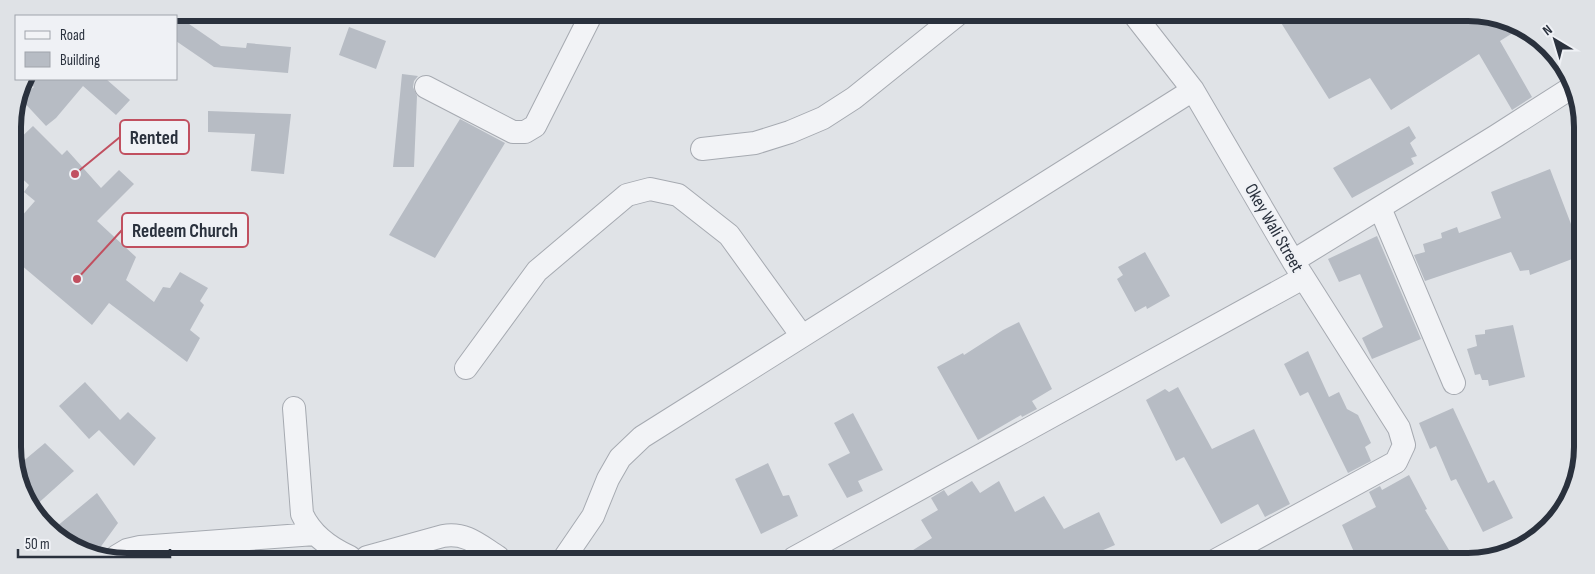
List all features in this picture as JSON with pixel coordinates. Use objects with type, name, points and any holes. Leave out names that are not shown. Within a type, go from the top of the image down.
[{"type":"street","points":[[426,87],[513,132],[525,132],[535,126],[588,21]]},
{"type":"street","points":[[702,149],[755,143],[790,132],[823,118],[854,98],[950,21]]},
{"type":"street","name":"Okey Wali Street","points":[[1139,21],[1193,90],[1298,269],[1399,428],[1404,445],[1396,462],[1229,553]]},
{"type":"street","points":[[568,553],[593,516],[608,479],[620,458],[642,437],[1193,90]]},
{"type":"street","points":[[803,553],[1298,269],[1380,208],[1567,90]]},
{"type":"street","points":[[466,368],[537,271],[627,195],[650,189],[678,195],[729,235],[802,336]]},
{"type":"street","points":[[1380,208],[1454,383]]},
{"type":"street","points":[[294,408],[302,514],[315,534],[342,553]]},
{"type":"street","points":[[122,553],[140,547],[315,534]]},
{"type":"street","points":[[382,553],[454,534],[465,536],[492,553]]},
{"type":"building","points":[[178,21],[185,21],[221,46],[246,48],[247,43],[291,47],[288,73],[214,67],[178,42]]},
{"type":"building","points":[[1280,21],[1474,21],[1502,27],[1514,32],[1500,41],[1532,97],[1512,110],[1479,54],[1391,110],[1370,78],[1329,99]]},
{"type":"building","points":[[349,27],[386,41],[376,69],[339,55]]},
{"type":"building","points":[[402,74],[418,76],[414,81],[413,87],[417,96],[414,167],[393,167]]},
{"type":"building","points":[[32,80],[107,80],[130,100],[116,115],[83,86],[56,118],[46,126],[24,103],[27,92],[34,87],[31,84]]},
{"type":"building","points":[[208,111],[291,114],[284,174],[251,171],[255,134],[208,132]]},
{"type":"building","points":[[460,119],[505,143],[435,258],[389,235]]},
{"type":"building","points":[[33,126],[62,155],[67,150],[101,188],[119,170],[134,184],[97,221],[136,257],[126,280],[154,302],[163,287],[170,288],[180,272],[208,288],[200,301],[204,305],[190,330],[200,338],[187,362],[109,303],[92,325],[21,265],[21,217],[35,201],[24,192],[29,185],[21,178],[21,137]]},
{"type":"building","points":[[1409,126],[1416,138],[1410,143],[1417,156],[1411,158],[1414,164],[1352,198],[1333,168]]},
{"type":"building","points":[[1550,169],[1571,224],[1574,223],[1574,258],[1530,275],[1529,270],[1520,271],[1511,252],[1425,281],[1414,255],[1425,252],[1423,244],[1442,238],[1441,233],[1457,227],[1459,233],[1501,218],[1491,192]]},
{"type":"building","points":[[1377,236],[1421,339],[1372,359],[1362,338],[1383,327],[1360,274],[1339,282],[1328,259]]},
{"type":"building","points":[[1145,252],[1170,296],[1147,309],[1146,306],[1135,312],[1117,279],[1123,275],[1118,267]]},
{"type":"building","points":[[1019,322],[1052,389],[1032,401],[1037,409],[1022,417],[1021,415],[978,440],[937,367],[963,353],[964,355]]},
{"type":"building","points":[[1513,325],[1525,377],[1489,386],[1488,380],[1482,380],[1480,374],[1475,375],[1467,349],[1477,346],[1475,335],[1485,334],[1485,330]]},
{"type":"building","points":[[1308,351],[1329,397],[1339,392],[1347,409],[1358,415],[1371,443],[1365,447],[1371,461],[1348,473],[1308,392],[1300,396],[1284,364]]},
{"type":"building","points":[[85,382],[120,420],[128,412],[156,438],[134,466],[99,430],[89,439],[59,406]]},
{"type":"building","points":[[1178,387],[1212,449],[1254,429],[1290,504],[1265,517],[1258,504],[1221,524],[1184,457],[1176,461],[1146,400],[1165,389],[1169,392]]},
{"type":"building","points":[[1453,408],[1488,483],[1494,480],[1513,518],[1483,532],[1456,479],[1451,481],[1436,446],[1430,449],[1419,423]]},
{"type":"building","points":[[853,413],[883,470],[858,481],[863,491],[847,498],[828,464],[850,453],[834,423]]},
{"type":"building","points":[[45,443],[74,471],[38,504],[27,481],[22,462]]},
{"type":"building","points":[[768,463],[783,496],[789,495],[798,516],[761,534],[735,479]]},
{"type":"building","points":[[1409,475],[1427,509],[1425,510],[1451,553],[1354,553],[1342,525],[1376,507],[1369,492],[1380,486],[1382,490]]},
{"type":"building","points":[[972,481],[980,493],[999,481],[1015,512],[1044,496],[1064,529],[1099,512],[1115,545],[1101,551],[1102,553],[908,553],[932,538],[921,520],[938,510],[931,498],[944,490],[948,496]]},
{"type":"building","points":[[97,493],[118,523],[99,549],[68,535],[57,526]]},
{"type":"place","name":"Rented","points":[[75,174]]},
{"type":"place","name":"Redeem Church","points":[[77,279]]}]
